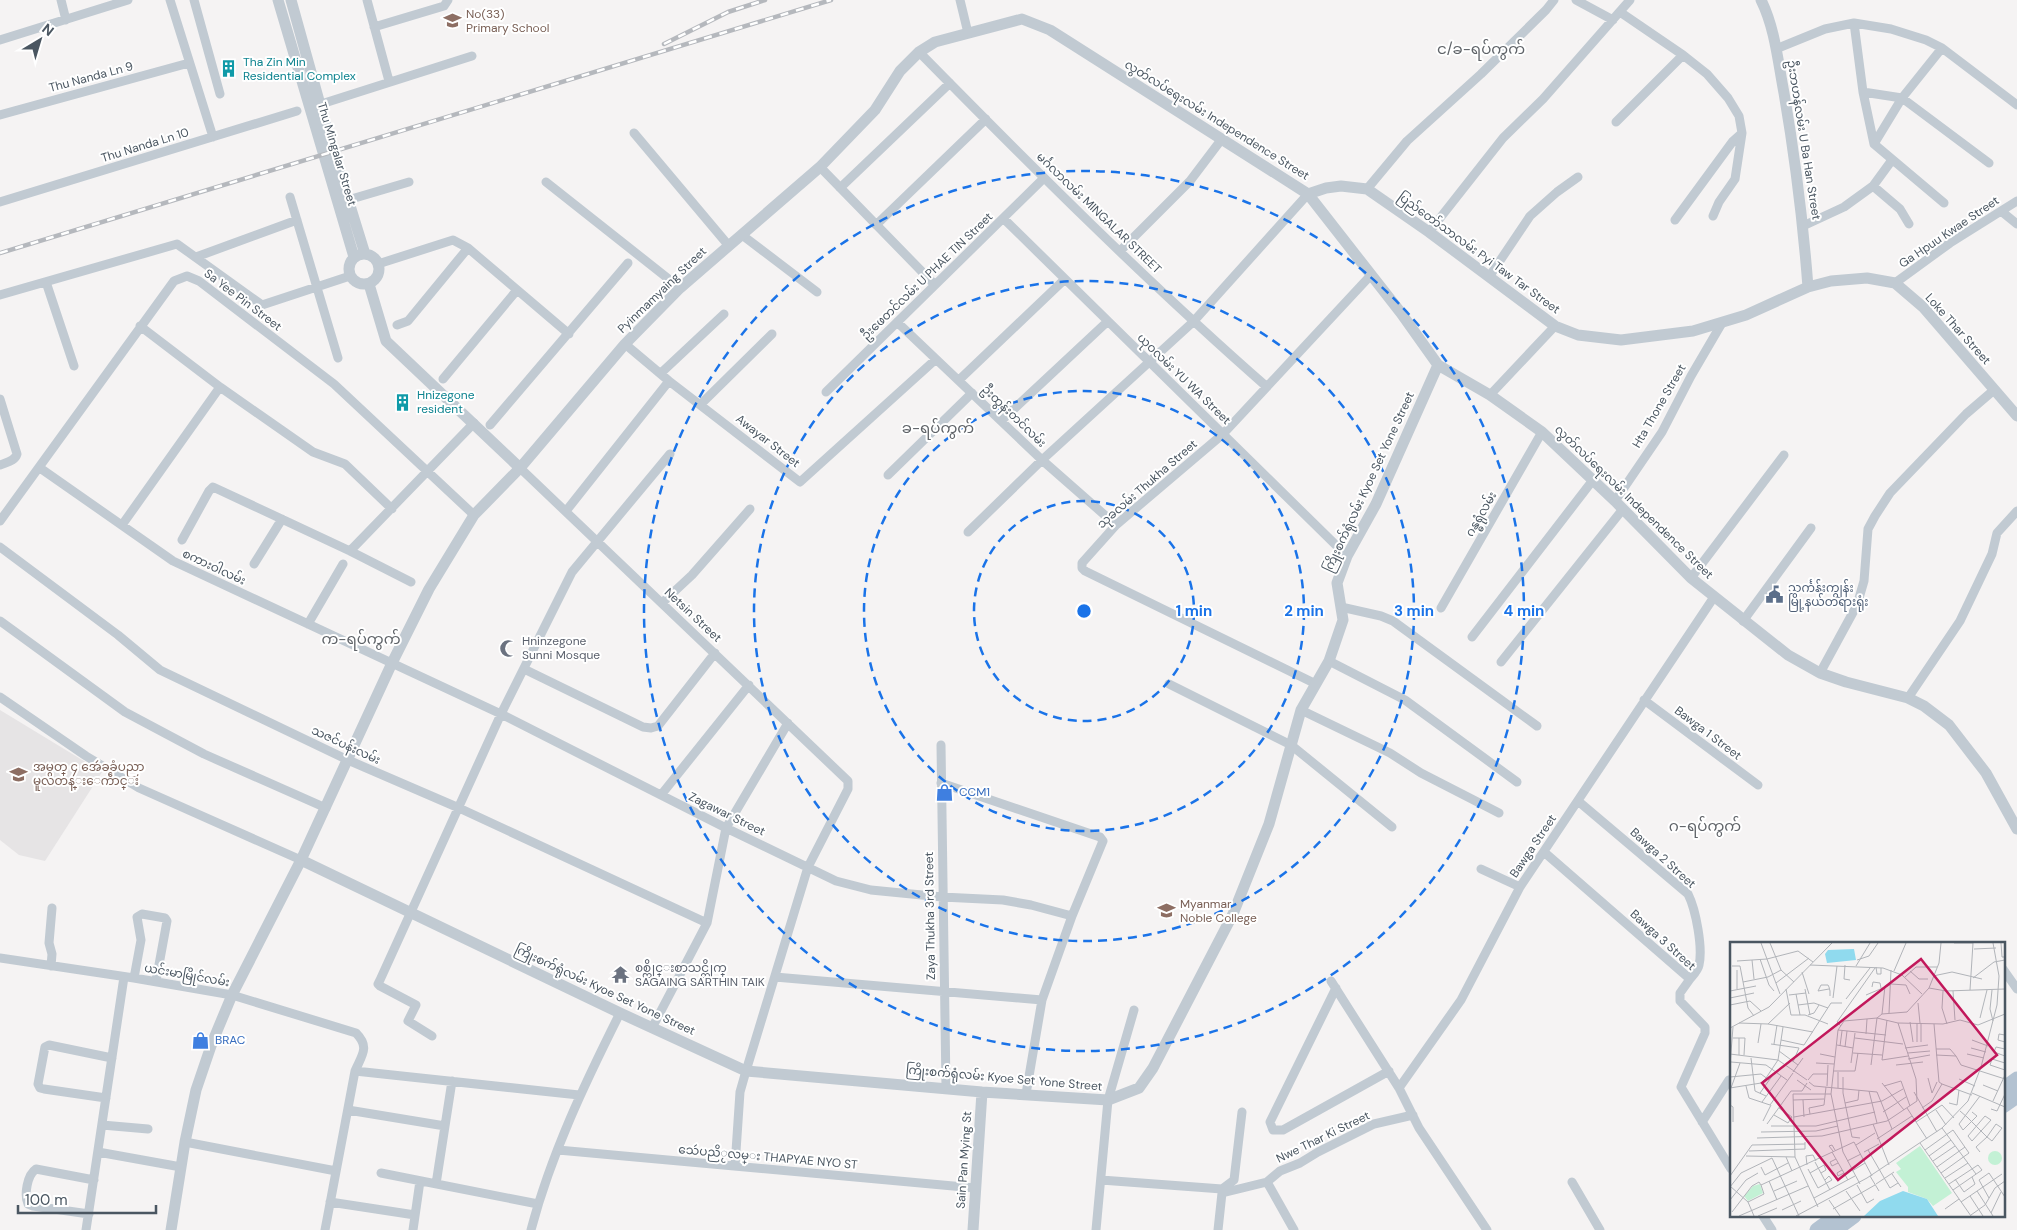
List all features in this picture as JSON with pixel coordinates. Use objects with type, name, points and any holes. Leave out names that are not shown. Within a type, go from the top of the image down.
[{"type":"main road","points":[[2007,1097],[2017,1079]]},
{"type":"main road","points":[[1817,1230],[1833,1218]]},
{"type":"main road","points":[[1835,1230],[1851,1218]]},
{"type":"street","points":[[60,0],[66,20]]},
{"type":"street","points":[[0,40],[128,0]]},
{"type":"street","points":[[170,0],[213,137]]},
{"type":"street","points":[[194,0],[220,94]]},
{"type":"street","name":"Thu Mingalar Street","points":[[278,0],[348,200],[360,256]]},
{"type":"street","name":"Thu Mingalar Street","points":[[291,0],[315,106],[360,256]]},
{"type":"street","points":[[367,0],[389,81]]},
{"type":"street","points":[[374,26],[444,6],[448,0]]},
{"type":"street","points":[[960,0],[968,33]]},
{"type":"street","points":[[1367,189],[1407,141],[1481,74],[1554,0]]},
{"type":"street","points":[[1576,0],[1613,20]]},
{"type":"street","points":[[1429,232],[1503,138],[1543,99],[1630,0]]},
{"type":"street","name":"ဦးဘဟန်လမ်း U Ba Han Street","points":[[1761,0],[1776,50],[1792,137],[1808,287]]},
{"type":"street","points":[[1620,12],[1683,55],[1707,74],[1728,98],[1739,116],[1742,133],[1735,179],[1719,202],[1713,216]]},
{"type":"street","name":"Pyinmamyaing Street","points":[[171,1230],[185,1142],[196,1090],[212,1043],[232,995],[301,860],[392,663],[434,579],[474,515],[520,468],[625,344],[680,288],[820,167],[875,110],[900,71],[919,52],[935,42],[1022,19]]},
{"type":"street","name":"လွတ်လပ်ရေးလမ်း Independence Street","points":[[1022,19],[1050,30],[1308,194],[1370,275],[1402,313],[1438,365],[1490,395],[1542,432],[1619,505],[1691,578],[1788,655],[1820,673],[1846,682],[1908,698],[1924,706],[1949,725],[1986,773],[2017,829]]},
{"type":"street","points":[[1854,23],[1863,92],[1874,144],[1944,204]]},
{"type":"street","points":[[1776,50],[1825,29],[1854,23],[1891,29],[1926,40],[1942,48],[2017,105]]},
{"type":"street","points":[[1874,144],[1902,98],[1942,48]]},
{"type":"street","name":"မင်္ဂလာလမ်း MINGALAR STREET","points":[[919,52],[1044,178],[1193,322],[1267,387]]},
{"type":"street","points":[[1616,122],[1683,55]]},
{"type":"street","points":[[315,106],[472,56]]},
{"type":"street","name":"Thu Nanda Ln 9","points":[[0,115],[190,63]]},
{"type":"street","points":[[840,188],[950,83]]},
{"type":"street","points":[[1863,92],[1902,98],[1989,163]]},
{"type":"street","name":"Thu Nanda Ln 10","points":[[0,202],[297,112]]},
{"type":"street","points":[[876,225],[986,119]]},
{"type":"street","points":[[634,133],[729,246]]},
{"type":"street","points":[[1675,220],[1732,141],[1742,133]]},
{"type":"street","points":[[1120,250],[1190,181],[1221,140]]},
{"type":"street","points":[[1803,226],[1844,206],[1873,186],[1892,160]]},
{"type":"street","points":[[820,167],[934,285]]},
{"type":"street","points":[[1489,276],[1530,216],[1557,192],[1578,177]]},
{"type":"street","name":"ဦးဖေတင်လမ်း U PHAE TIN Street","points":[[826,392],[1044,178]]},
{"type":"street","points":[[348,200],[409,182]]},
{"type":"street","points":[[546,182],[680,288]]},
{"type":"street","name":"ပြည်တော်သာလမ်း Pyi Taw Tar Street","points":[[1308,194],[1326,188],[1341,186],[1367,189],[1429,232],[1555,326],[1578,334],[1621,340],[1694,331],[1746,315],[1808,287]]},
{"type":"street","points":[[1873,186],[1900,209],[1909,224]]},
{"type":"street","points":[[968,532],[1042,460],[1193,322],[1308,194]]},
{"type":"street","points":[[290,197],[338,358]]},
{"type":"street","name":"Ga Hpuu Kwae Street","points":[[1895,284],[1950,243],[2017,201]]},
{"type":"street","points":[[2001,211],[2017,224]]},
{"type":"street","name":"ယုဝလမ်း YU WA Street","points":[[1004,219],[1347,556]]},
{"type":"street","points":[[196,257],[297,220]]},
{"type":"street","points":[[742,235],[817,292]]},
{"type":"street","points":[[378,264],[453,240],[468,248],[569,334]]},
{"type":"street","points":[[0,295],[177,244],[262,305],[350,276]]},
{"type":"street","points":[[398,325],[408,321],[468,248]]},
{"type":"street","points":[[360,256],[373,257],[378,264],[378,274],[369,284],[360,284],[350,276],[349,266],[360,256]]},
{"type":"street","points":[[490,425],[628,264]]},
{"type":"street","name":"သုခလမ်း Thukha Street","points":[[1316,684],[1085,572],[1082,568],[1082,563],[1116,525],[1223,434],[1370,275]]},
{"type":"street","name":"Sa Yee Pin Street","points":[[0,521],[174,281],[187,276],[199,281],[334,384],[474,515]]},
{"type":"street","name":"Loke Thar Street","points":[[1808,287],[1831,281],[1867,278],[1895,284],[1922,307],[2017,416]]},
{"type":"street","points":[[959,380],[1065,279]]},
{"type":"street","points":[[46,282],[74,366]]},
{"type":"street","points":[[369,284],[386,340],[520,468]]},
{"type":"street","points":[[443,379],[518,290]]},
{"type":"street","points":[[660,373],[724,314]]},
{"type":"street","points":[[1001,421],[1108,321]]},
{"type":"street","name":"ဦးထွန်းတင်လမ်း","points":[[897,322],[1042,460],[1116,525]]},
{"type":"street","name":"Hta Thone Street","points":[[1502,662],[1619,505],[1722,323]]},
{"type":"street","points":[[140,326],[220,387],[313,452],[345,464],[392,509]]},
{"type":"street","points":[[1490,395],[1555,326]]},
{"type":"street","points":[[700,404],[772,334]]},
{"type":"street","name":"Awayar Street","points":[[625,344],[669,381],[800,482],[935,360]]},
{"type":"street","name":"ကြိုးစက်ရုံလမ်း Kyoe Set Yone Street","points":[[301,860],[620,1013],[746,1071],[982,1092],[1108,1100],[1139,1088],[1153,1068],[1226,928],[1269,824],[1301,710],[1329,661],[1343,620],[1337,583],[1347,556],[1376,504],[1438,365]]},
{"type":"street","points":[[566,511],[669,381]]},
{"type":"street","points":[[122,525],[220,387]]},
{"type":"street","points":[[1820,673],[1857,605],[1864,581],[1868,529],[1875,516],[1890,493],[1966,414],[1994,390]]},
{"type":"street","points":[[888,475],[972,393]]},
{"type":"street","points":[[0,399],[17,454],[16,458],[0,465]]},
{"type":"street","points":[[350,551],[474,423]]},
{"type":"street","name":"ဂန္ဓရုံလမ်း","points":[[1441,608],[1542,432]]},
{"type":"street","points":[[432,1036],[408,1021],[416,1005],[413,1002],[378,984],[501,714],[572,572],[670,454]]},
{"type":"street","points":[[1691,578],[1784,455]]},
{"type":"street","name":"စကားဝါလမ်း","points":[[40,468],[173,561],[392,663]]},
{"type":"street","name":"Netsin Street","points":[[520,468],[848,781],[848,789],[808,867]]},
{"type":"street","points":[[1472,637],[1593,480]]},
{"type":"street","points":[[182,540],[213,487],[350,551],[411,582]]},
{"type":"street","points":[[662,602],[692,575],[750,509]]},
{"type":"street","points":[[1908,698],[1960,621],[1992,554],[1997,533],[2017,511]]},
{"type":"street","points":[[254,564],[282,519]]},
{"type":"street","points":[[1743,621],[1811,528]]},
{"type":"street","name":"သဇင်ပန်းလမ်း","points":[[0,547],[118,635],[160,670],[348,760],[459,808],[707,923]]},
{"type":"street","points":[[308,624],[343,564]]},
{"type":"street","name":"Bawga Street","points":[[1399,1088],[1461,1000],[1520,887],[1714,597]]},
{"type":"street","points":[[1341,607],[1381,616],[1393,621],[1537,726]]},
{"type":"street","points":[[0,622],[125,712],[204,754],[326,808]]},
{"type":"street","points":[[524,669],[643,727],[652,728],[658,726],[715,653]]},
{"type":"street","points":[[1329,661],[1405,700],[1517,782]]},
{"type":"street","name":"Zagawar Street","points":[[392,663],[501,714],[726,828],[836,881],[871,890],[942,897],[1003,900],[1072,916]]},
{"type":"street","points":[[1169,684],[1291,745],[1392,827]]},
{"type":"street","points":[[661,795],[749,685]]},
{"type":"street","points":[[0,697],[86,756],[139,788],[301,860]]},
{"type":"street","name":"Bawga 1 Street","points":[[1644,700],[1758,785]]},
{"type":"street","points":[[1301,710],[1390,753],[1421,773],[1499,813]]},
{"type":"street","points":[[652,1028],[707,923],[726,828],[788,723]]},
{"type":"street","name":"Zaya Thukha 3rd Street","points":[[941,745],[946,1088]]},
{"type":"street","points":[[941,783],[1100,837],[1102,841],[1072,916],[1042,1000],[1026,1094]]},
{"type":"street","name":"Bawga 2 Street","points":[[1578,801],[1688,894],[1693,905],[1700,956],[1699,968],[1690,979]]},
{"type":"street","name":"Bawga 3 Street","points":[[1544,852],[1690,979],[1680,993],[1680,1001],[1704,1027],[1705,1032],[1681,1087],[1730,1167]]},
{"type":"street","points":[[735,1166],[740,1092],[808,867]]},
{"type":"street","points":[[1481,869],[1520,887]]},
{"type":"street","points":[[51,966],[52,954],[49,943],[52,908]]},
{"type":"street","points":[[134,978],[141,940],[137,917],[142,914],[165,918],[167,922],[156,981]]},
{"type":"street","name":"ယင်းမာမြိုင်လမ်း","points":[[0,958],[156,981],[232,995],[356,1033],[363,1040],[365,1048],[355,1071]]},
{"type":"street","points":[[2004,970],[2017,990]]},
{"type":"street","points":[[86,1230],[124,977]]},
{"type":"street","points":[[775,977],[1042,1000]]},
{"type":"street","points":[[1388,1071],[1283,1130],[1273,1130],[1270,1122],[1333,984],[1399,1088],[1419,1128],[1486,1230]]},
{"type":"street","points":[[1096,1230],[1108,1100],[1134,1010]]},
{"type":"street","points":[[531,1230],[538,1204],[579,1095],[620,1013]]},
{"type":"street","points":[[106,1098],[44,1089],[40,1088],[38,1084],[45,1047],[49,1045],[112,1058]]},
{"type":"street","points":[[325,1230],[355,1071],[579,1095]]},
{"type":"street","points":[[1702,1122],[1729,1080]]},
{"type":"street","points":[[436,1184],[452,1081]]},
{"type":"street","name":"Sain Pan Mying St","points":[[973,1230],[982,1092]]},
{"type":"street","points":[[348,1110],[445,1126]]},
{"type":"street","points":[[1218,1230],[1222,1191],[1234,1180],[1242,1112]]},
{"type":"street","name":"Nwe Thar Ki Street","points":[[1102,1180],[1222,1191],[1267,1182],[1280,1171],[1300,1163],[1374,1124],[1413,1115]]},
{"type":"street","points":[[102,1124],[148,1129]]},
{"type":"street","points":[[185,1142],[336,1171]]},
{"type":"street","name":"သေဴပညိႂလမ္း THAPYAE NYO ST","points":[[558,1150],[975,1188]]},
{"type":"street","points":[[98,1152],[181,1167]]},
{"type":"street","points":[[89,1214],[34,1206],[28,1204],[26,1199],[30,1177],[36,1169],[94,1180]]},
{"type":"street","points":[[381,1173],[538,1204]]},
{"type":"street","points":[[413,1230],[420,1181]]},
{"type":"street","points":[[1267,1182],[1294,1230]]},
{"type":"street","points":[[1572,1182],[1600,1230]]},
{"type":"street","points":[[330,1202],[415,1215]]},
{"type":"street","points":[[1764,1218],[1772,1230]]},
{"type":"shaded area","points":[[0,710],[102,772],[45,861],[19,855],[0,840]]},
{"type":"railway","points":[[664,44],[728,12],[765,0]]},
{"type":"railway","points":[[0,253],[831,0]]},
{"type":"place","name":"No(33) Primary School","points":[[452,21]]},
{"type":"place","name":"Tha Zin Min Residential Complex","points":[[229,69]]},
{"type":"place","name":"Hnizegone resident","points":[[403,402]]},
{"type":"place","name":"သင်္ကန်းကျွန်း မြို့နယ်တရားရုံး","points":[[1774,595]]},
{"type":"place","name":"Hninzegone Sunni Mosque","points":[[508,648]]},
{"type":"place","name":"အမွတ္ ၄ အေဴခခံပညာ မူလတန္းေကဵာင္း","points":[[19,774]]},
{"type":"place","name":"CCM1","points":[[945,792]]},
{"type":"place","name":"Myanmar Noble College","points":[[1166,911]]},
{"type":"place","name":"စစ္ကိုင္းစာသင္တိုက္ SAGAING SARTHIN TAIK","points":[[621,975]]},
{"type":"place","name":"BRAC","points":[[201,1040]]},
{"type":"district","name":"င/ခ-ရပ်ကွက်","points":[[1481,49]]},
{"type":"district","name":"ခ-ရပ်ကွက်","points":[[938,428]]},
{"type":"district","name":"က-ရပ်ကွက်","points":[[361,639]]},
{"type":"district","name":"ဂ-ရပ်ကွက်","points":[[1705,826]]}]
